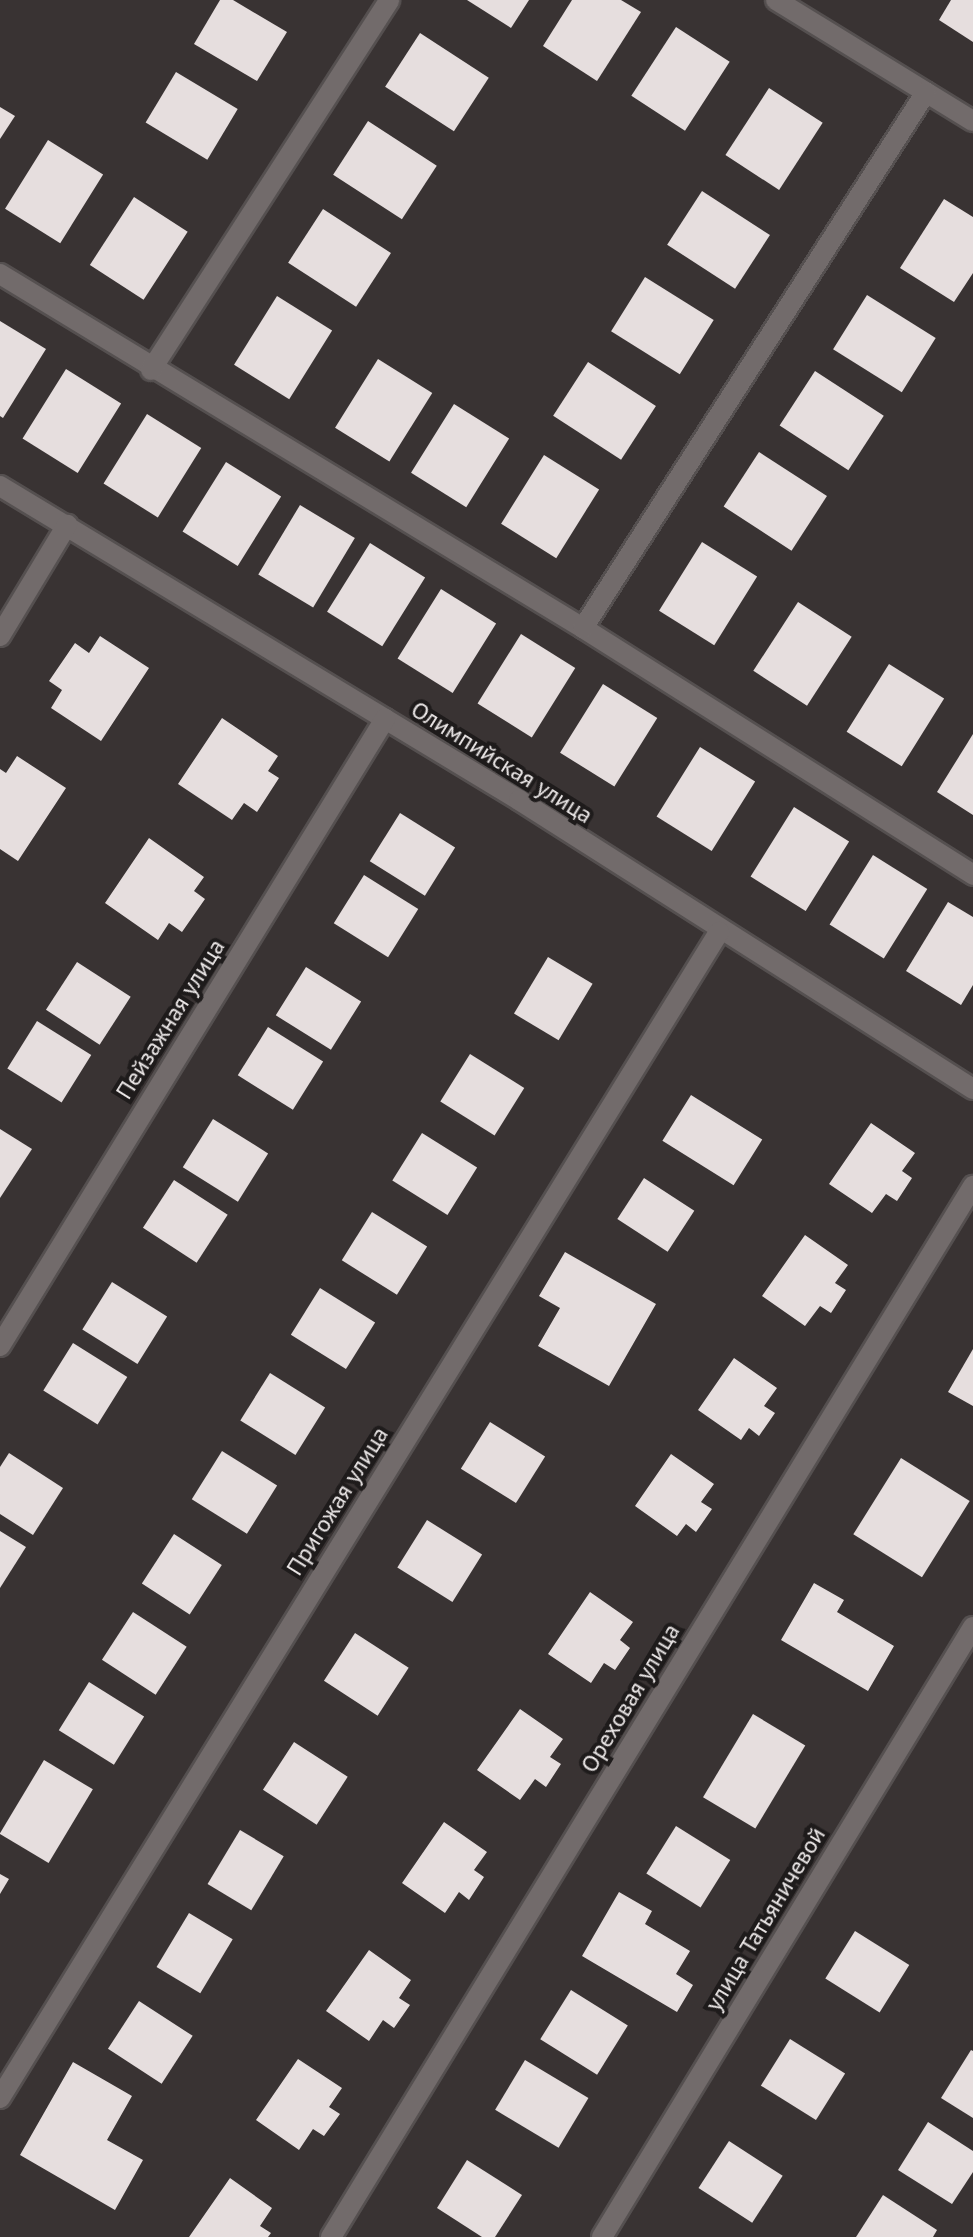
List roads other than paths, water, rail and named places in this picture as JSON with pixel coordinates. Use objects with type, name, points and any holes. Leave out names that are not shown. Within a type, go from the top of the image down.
[{"type":"street","points":[[151,370],[389,0]]},
{"type":"street","points":[[776,0],[973,121]]},
{"type":"street","points":[[583,628],[926,92]]},
{"type":"street","points":[[0,274],[151,370],[583,628],[973,875]]},
{"type":"street","name":"Олимпийская улица","points":[[0,486],[385,719],[973,1089]]},
{"type":"street","points":[[0,636],[67,525]]},
{"type":"street","name":"Пейзажная улица","points":[[0,1346],[385,719]]},
{"type":"street","name":"Пригожая улица","points":[[0,2098],[719,932]]},
{"type":"street","name":"Ореховая улица","points":[[331,2237],[973,1186]]},
{"type":"street","name":"улица Татьяничевой","points":[[602,2237],[973,1627]]}]
